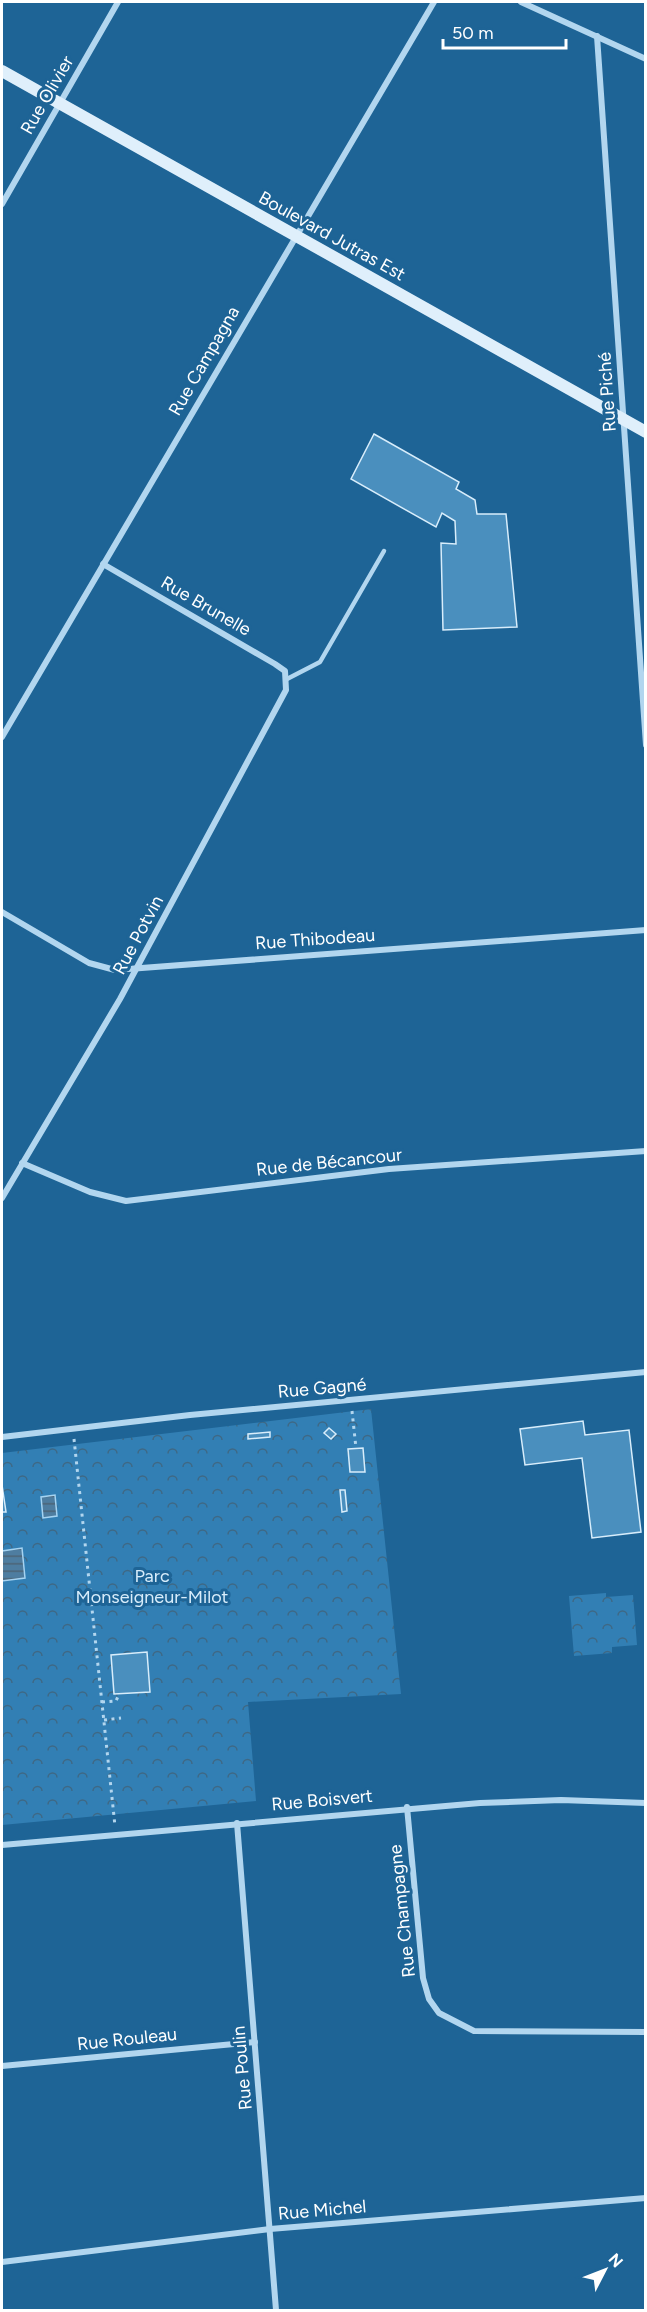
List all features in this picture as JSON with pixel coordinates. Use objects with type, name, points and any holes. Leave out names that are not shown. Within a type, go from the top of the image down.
[{"type":"main road","name":"Boulevard Jutras Est","points":[[2,71],[645,432]]},
{"type":"street","name":"Rue Olivier","points":[[2,204],[118,2]]},
{"type":"street","name":"Rue Campagna","points":[[2,737],[294,235],[434,2]]},
{"type":"street","points":[[521,2],[645,59]]},
{"type":"street","name":"Rue Piché","points":[[597,36],[645,745]]},
{"type":"street","name":"Rue Brunelle","points":[[103,564],[275,664],[285,671],[287,679]]},
{"type":"street","name":"Rue Potvin","points":[[2,1198],[137,967],[286,690],[287,679]]},
{"type":"street","name":"Rue Thibodeau","points":[[2,912],[89,963],[115,970],[645,930]]},
{"type":"street","name":"Rue de Bécancour","points":[[22,1163],[90,1192],[126,1201],[390,1169],[645,1150]]},
{"type":"street","name":"Rue Gagné","points":[[2,1437],[73,1428],[645,1372]]},
{"type":"street","name":"Rue Boisvert","points":[[2,1845],[407,1808],[561,1800],[645,1803]]},
{"type":"street","name":"Rue Champagne","points":[[407,1808],[423,1978],[429,1999],[439,2013],[474,2031],[645,2032]]},
{"type":"street","name":"Rue Poulin","points":[[237,1823],[276,2310]]},
{"type":"street","name":"Rue Rouleau","points":[[2,2066],[255,2042]]},
{"type":"street","name":"Rue Michel","points":[[2,2262],[270,2229],[645,2198]]},
{"type":"lane","points":[[287,679],[320,662],[384,551]]},
{"type":"path","points":[[350,1400],[356,1448]]},
{"type":"path","points":[[73,1428],[116,1834]]},
{"type":"path","points":[[102,1702],[116,1701],[119,1694]]},
{"type":"path","points":[[104,1720],[121,1718]]},
{"type":"green space","name":"Parc Monseigneur-Milot","points":[[371,1409],[401,1694],[248,1702],[256,1801],[2,1825],[2,1453]]},
{"type":"green space","points":[[606,1593],[606,1597],[633,1595],[637,1645],[612,1647],[612,1653],[574,1656],[569,1596]]},
{"type":"shaded area","points":[[55,1495],[57,1516],[43,1518],[41,1497]]},
{"type":"shaded area","points":[[22,1548],[25,1578],[2,1581],[2,1551]]},
{"type":"building","points":[[374,434],[459,482],[456,489],[475,500],[477,514],[506,514],[517,627],[443,630],[441,543],[456,544],[455,521],[442,513],[436,527],[351,479]]},
{"type":"building","points":[[583,1421],[585,1435],[629,1430],[641,1532],[592,1538],[582,1458],[525,1465],[520,1429]]},
{"type":"building","points":[[329,1428],[336,1434],[331,1439],[324,1433]]},
{"type":"building","points":[[270,1432],[270,1437],[248,1439],[248,1434]]},
{"type":"building","points":[[363,1448],[365,1472],[350,1472],[348,1449]]},
{"type":"building","points":[[2,1485],[6,1512],[2,1512]]},
{"type":"building","points":[[340,1490],[345,1490],[347,1511],[342,1512]]},
{"type":"building","points":[[147,1652],[150,1692],[114,1694],[111,1655]]}]
